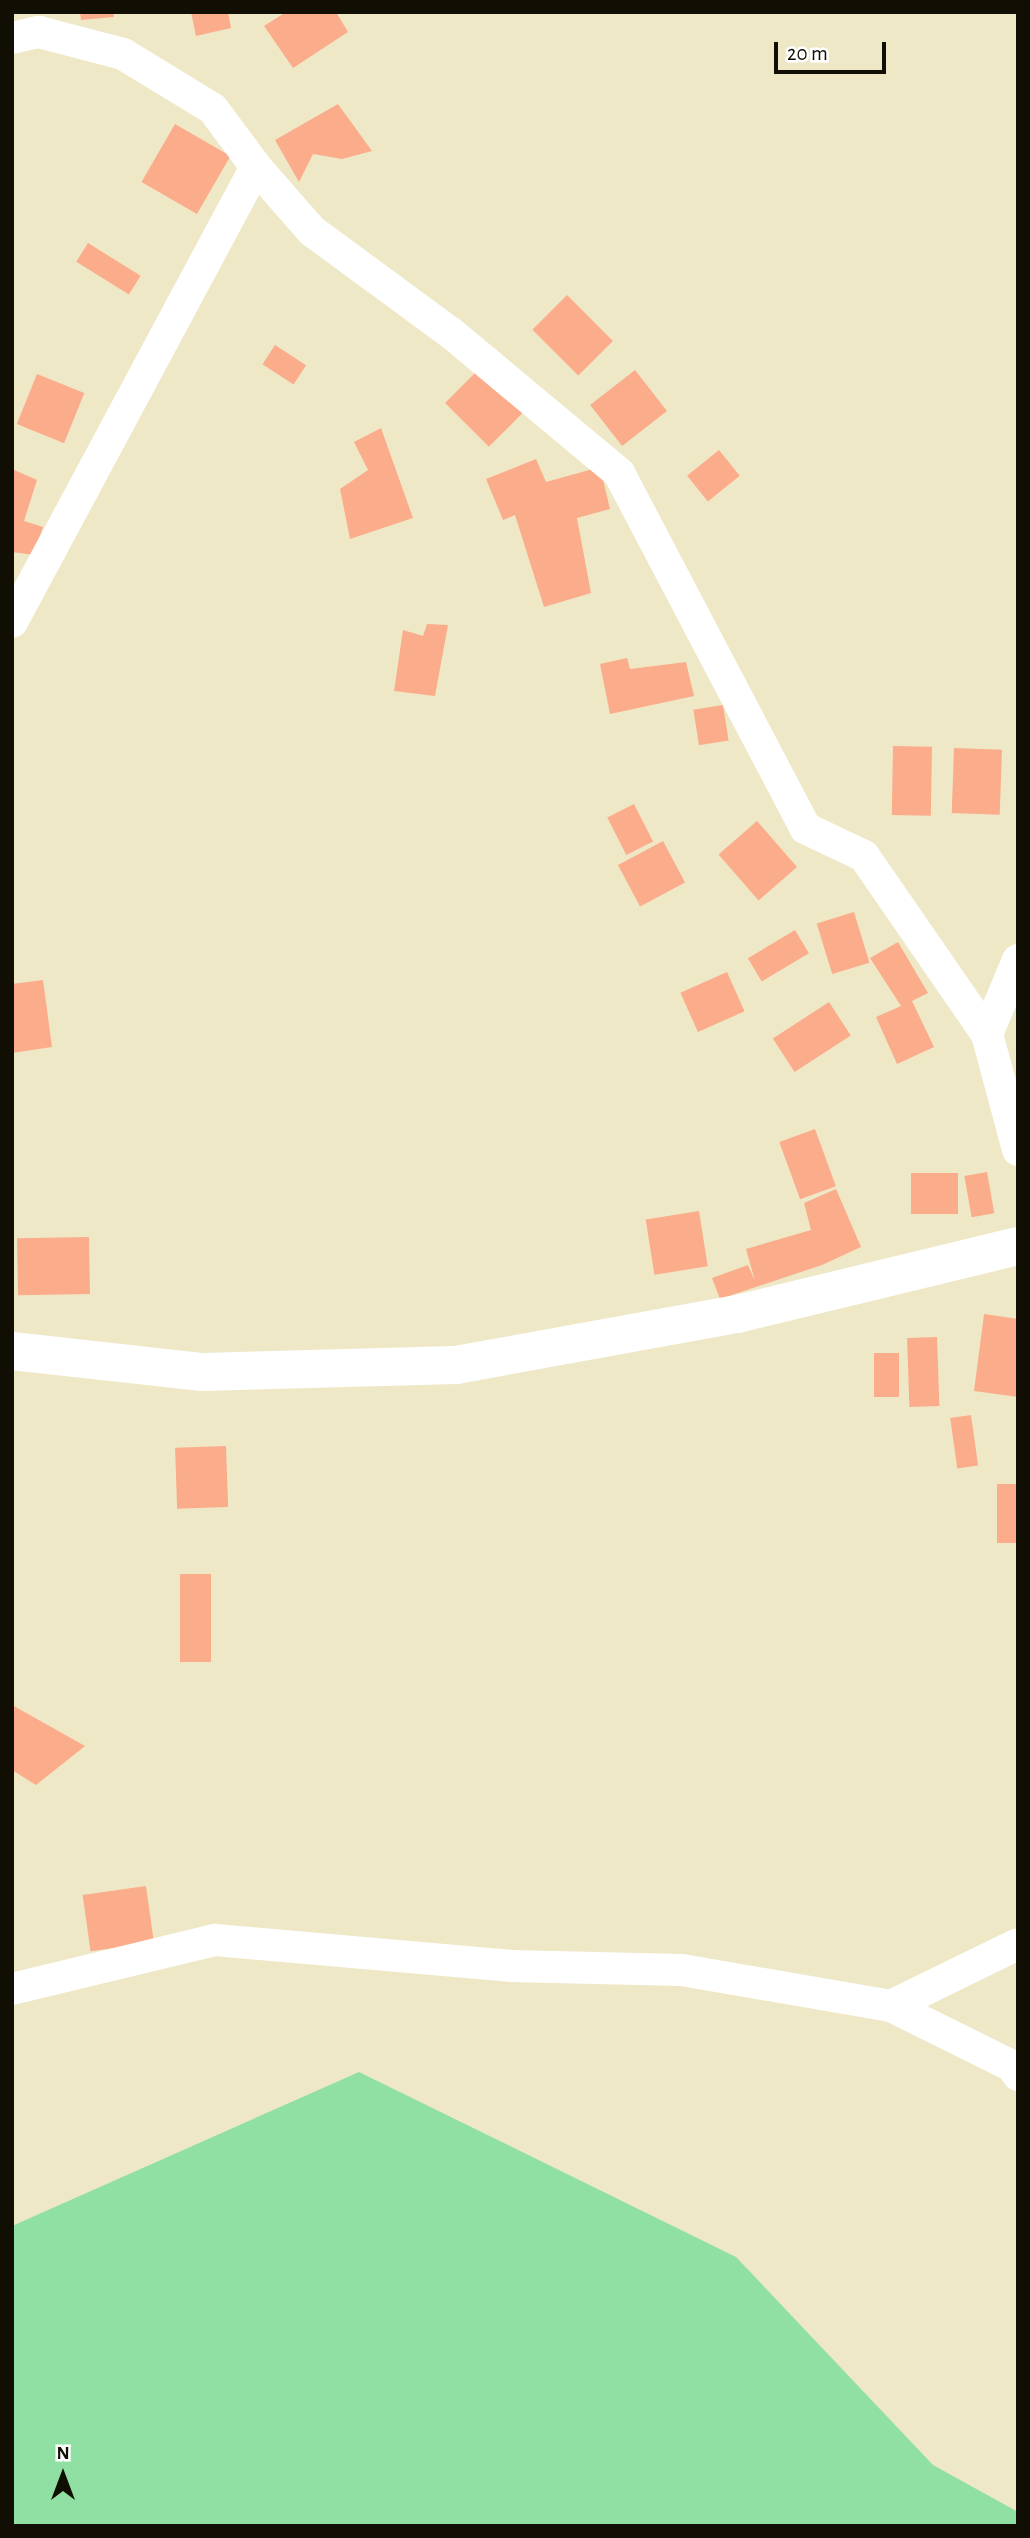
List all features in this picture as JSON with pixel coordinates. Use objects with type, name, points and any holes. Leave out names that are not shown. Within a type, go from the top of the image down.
[{"type":"street","points":[[12,38],[39,32],[122,54],[213,108],[256,167],[313,232],[451,333],[619,473],[805,828],[864,856],[987,1034],[1018,1150]]},
{"type":"street","points":[[12,622],[256,167]]},
{"type":"street","points":[[987,1034],[1018,960]]},
{"type":"street","points":[[12,1351],[203,1372],[456,1365],[737,1314],[1018,1246]]},
{"type":"street","points":[[12,1989],[215,1940],[510,1966],[682,1970],[891,2006],[1012,2066],[1018,2075]]},
{"type":"street","points":[[891,2006],[1018,1944]]},
{"type":"green space","points":[[359,2072],[736,2257],[933,2465],[1018,2512],[1018,2526],[12,2526],[12,2226]]},
{"type":"building","points":[[80,12],[113,12],[114,17],[81,20]]},
{"type":"building","points":[[191,12],[228,12],[231,28],[196,36]]},
{"type":"building","points":[[286,12],[336,12],[348,32],[293,68],[264,26]]},
{"type":"building","points":[[338,104],[372,151],[342,159],[313,154],[299,182],[275,140]]},
{"type":"building","points":[[175,124],[230,156],[197,214],[142,182]]},
{"type":"building","points":[[88,243],[141,276],[129,295],[76,262]]},
{"type":"building","points":[[567,295],[613,341],[578,376],[532,330]]},
{"type":"building","points":[[275,345],[306,365],[294,384],[262,364]]},
{"type":"building","points":[[479,369],[523,413],[489,447],[445,403]]},
{"type":"building","points":[[635,370],[667,411],[622,446],[590,405]]},
{"type":"building","points":[[37,374],[84,393],[64,443],[17,424]]},
{"type":"building","points":[[381,428],[413,518],[350,539],[340,489],[368,470],[354,442]]},
{"type":"building","points":[[719,450],[740,476],[708,501],[687,476]]},
{"type":"building","points":[[536,459],[546,482],[600,467],[610,509],[577,518],[591,593],[544,607],[515,515],[503,520],[486,479]]},
{"type":"building","points":[[12,469],[37,480],[24,521],[43,527],[34,555],[12,552]]},
{"type":"building","points":[[427,624],[448,625],[435,696],[394,691],[403,630],[423,636]]},
{"type":"building","points":[[627,658],[630,669],[686,662],[694,696],[610,714],[600,664]]},
{"type":"building","points":[[723,705],[729,741],[699,745],[693,710]]},
{"type":"building","points":[[893,746],[932,747],[931,816],[892,815]]},
{"type":"building","points":[[954,748],[1002,750],[1000,815],[952,813]]},
{"type":"building","points":[[634,804],[653,841],[626,855],[607,818]]},
{"type":"building","points":[[757,821],[797,867],[759,900],[719,854]]},
{"type":"building","points":[[663,841],[685,882],[640,906],[618,865]]},
{"type":"building","points":[[854,912],[869,963],[832,974],[817,923]]},
{"type":"building","points":[[795,930],[809,953],[762,981],[748,958]]},
{"type":"building","points":[[898,942],[928,993],[912,1001],[934,1047],[897,1064],[876,1017],[901,1006],[870,958]]},
{"type":"building","points":[[727,972],[744,1011],[698,1032],[680,993]]},
{"type":"building","points":[[43,980],[52,1047],[12,1053],[12,984]]},
{"type":"building","points":[[829,1002],[851,1036],[795,1072],[773,1038]]},
{"type":"building","points":[[815,1129],[836,1186],[800,1199],[779,1142]]},
{"type":"building","points":[[987,1172],[994,1213],[972,1217],[964,1176]]},
{"type":"building","points":[[911,1173],[958,1173],[958,1214],[911,1214]]},
{"type":"building","points":[[836,1189],[861,1247],[822,1265],[720,1299],[712,1278],[748,1265],[755,1281],[746,1249],[811,1230],[804,1203]]},
{"type":"building","points":[[699,1211],[708,1266],[654,1275],[646,1219]]},
{"type":"building","points":[[89,1237],[90,1294],[18,1295],[17,1238]]},
{"type":"building","points":[[984,1314],[1018,1319],[1018,1397],[974,1391]]},
{"type":"building","points":[[937,1337],[939,1406],[909,1407],[907,1338]]},
{"type":"building","points":[[874,1353],[899,1353],[899,1397],[874,1397]]},
{"type":"building","points":[[971,1415],[978,1466],[957,1468],[950,1418]]},
{"type":"building","points":[[226,1446],[228,1507],[177,1509],[175,1448]]},
{"type":"building","points":[[997,1484],[1018,1484],[1018,1543],[997,1543]]},
{"type":"building","points":[[180,1574],[211,1574],[211,1662],[180,1662]]},
{"type":"building","points":[[12,1705],[85,1746],[36,1785],[12,1770]]},
{"type":"building","points":[[146,1886],[154,1942],[91,1951],[83,1895]]}]
